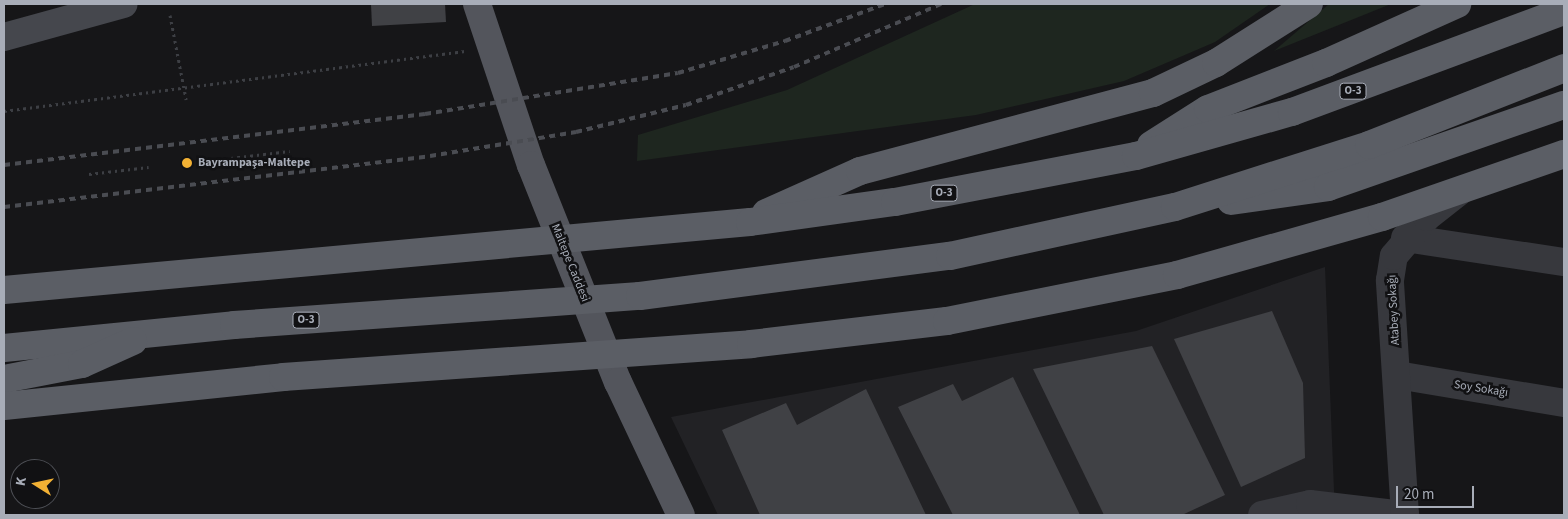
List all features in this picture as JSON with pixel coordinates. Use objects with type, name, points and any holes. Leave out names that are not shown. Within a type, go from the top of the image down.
[{"type":"highway","points":[[750,222],[860,170],[1153,93],[1216,63],[1309,4]]},
{"type":"highway","points":[[1136,156],[1170,129],[1208,109],[1326,63],[1457,4]]},
{"type":"highway","name":"O-3","points":[[4,290],[60,283],[750,222],[895,202],[1136,156],[1292,112],[1564,11]]},
{"type":"highway","name":"O-3","points":[[4,348],[155,332],[640,296],[950,256],[1175,207],[1369,145],[1564,68]]},
{"type":"highway","points":[[1175,207],[1328,187],[1564,105]]},
{"type":"highway","points":[[4,406],[118,392],[866,332],[1080,296],[1266,250],[1464,189],[1564,154]]},
{"type":"highway","points":[[4,278],[60,283]]},
{"type":"highway","points":[[4,379],[82,364],[155,332]]},
{"type":"main road","points":[[4,37],[124,4]]},
{"type":"main road","name":"Maltepe Caddesi","points":[[477,4],[531,165],[618,382],[681,515]]},
{"type":"street","points":[[1405,238],[1464,189]]},
{"type":"street","points":[[1405,238],[1564,262]]},
{"type":"street","name":"Atabey Sokağı","points":[[1405,238],[1394,256],[1390,280],[1398,375],[1405,515]]},
{"type":"street","name":"Soy Sokağı","points":[[1398,375],[1564,402]]},
{"type":"street","points":[[1262,515],[1310,504],[1405,515]]},
{"type":"path","points":[[170,15],[186,99]]},
{"type":"path","points":[[4,111],[184,86],[492,48]]},
{"type":"path","points":[[231,158],[290,151]]},
{"type":"path","points":[[89,174],[149,167]]},
{"type":"shaded area","points":[[975,4],[1270,4],[1215,42],[1124,81],[976,115],[637,161],[638,135],[787,90]]},
{"type":"shaded area","points":[[1329,4],[1391,4],[1274,51]]},
{"type":"shaded area","points":[[1325,267],[1335,515],[718,515],[671,417],[1136,331]]},
{"type":"building","points":[[371,4],[445,4],[446,22],[372,26]]},
{"type":"building","points":[[1272,311],[1303,383],[1305,458],[1241,487],[1174,339]]},
{"type":"building","points":[[1152,346],[1225,495],[1182,515],[1104,515],[1033,369]]},
{"type":"building","points":[[1013,377],[1080,515],[953,515],[898,407],[953,384],[962,401]]},
{"type":"building","points":[[866,389],[926,515],[760,515],[722,430],[786,403],[797,425]]},
{"type":"railway","points":[[4,165],[425,114],[678,73],[785,41],[885,4]]},
{"type":"railway","points":[[4,207],[430,156],[576,132],[686,105],[794,67],[941,4]]},
{"type":"place","name":"Bayrampaşa-Maltepe","points":[[187,163]]}]
